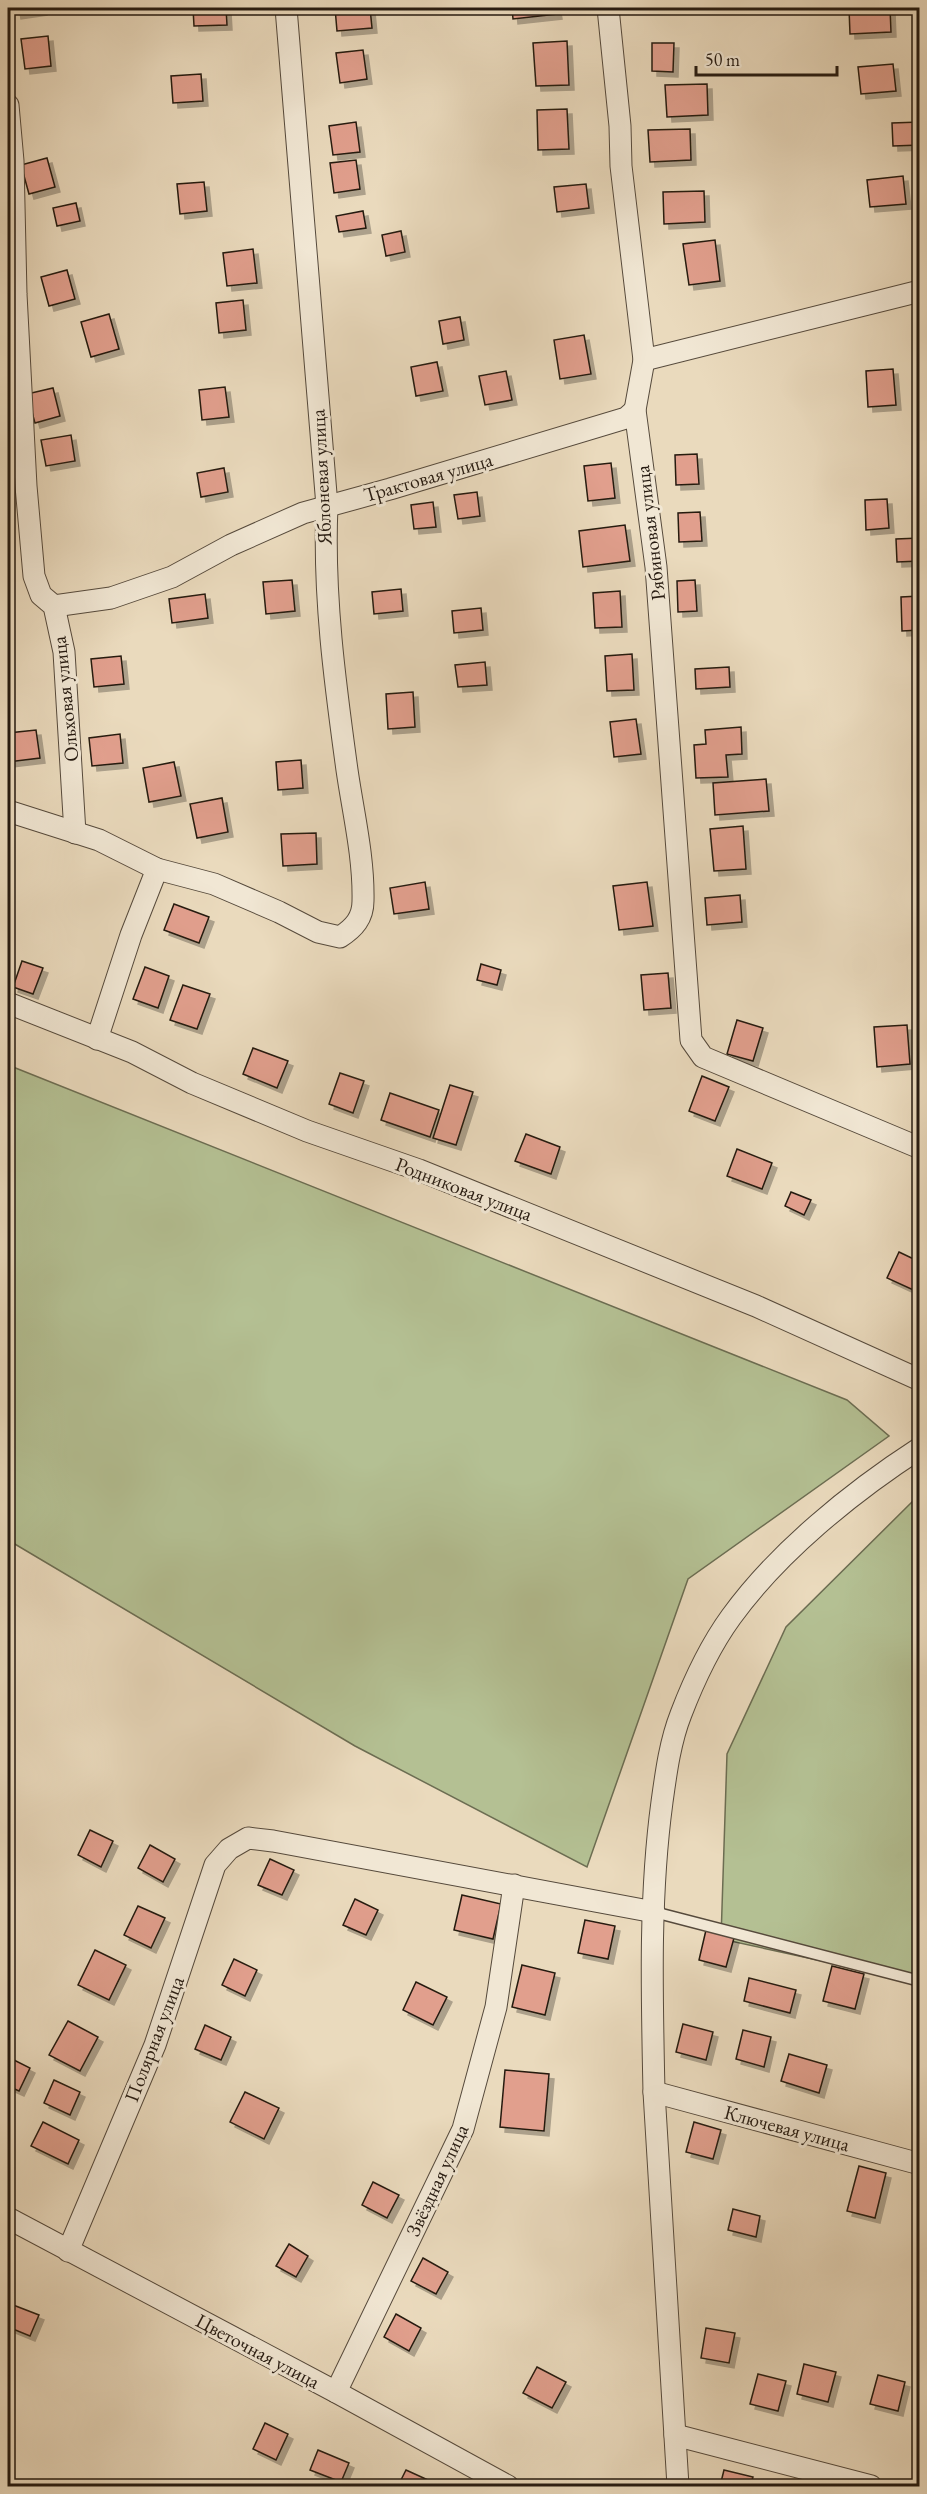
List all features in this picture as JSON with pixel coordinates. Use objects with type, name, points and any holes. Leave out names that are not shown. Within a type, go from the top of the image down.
[{"type":"street","name":"Яблоневая улица","points":[[157,869],[214,884],[279,912],[318,932],[340,937],[354,928],[363,902],[359,853],[338,703],[325,551],[327,506],[286,8]]},
{"type":"street","name":"Рябиновая улица","points":[[608,8],[620,126],[621,166],[644,360],[635,410],[656,567],[691,1040],[703,1057],[920,1148]]},
{"type":"street","name":"Ольховая улица","points":[[8,105],[13,161],[16,294],[26,486],[34,576],[41,595],[54,606],[64,652],[75,833]]},
{"type":"street","points":[[644,360],[920,291]]},
{"type":"street","name":"Трактовая улица","points":[[54,606],[111,598],[172,578],[231,545],[303,513],[626,418],[635,410]]},
{"type":"street","points":[[8,811],[99,840],[157,869],[131,935],[97,1039]]},
{"type":"street","name":"Родниковая улица","points":[[8,1003],[132,1052],[192,1083],[307,1131],[419,1170],[756,1306],[920,1380]]},
{"type":"street","points":[[678,2487],[654,2092],[654,1912],[658,1834],[667,1766],[680,1715],[706,1657],[731,1617],[788,1553],[895,1464],[920,1448]]},
{"type":"street","name":"Полярная улица","points":[[68,2251],[155,2045],[215,1865],[229,1849],[248,1838],[514,1885]]},
{"type":"street","points":[[514,1885],[654,1912]]},
{"type":"street","name":"Звёздная улица","points":[[336,2392],[463,2129],[496,2007],[514,1885]]},
{"type":"street","name":"Ключевая улица","points":[[654,2092],[920,2164]]},
{"type":"street","name":"Цветочная улица","points":[[8,2218],[336,2392],[508,2487]]},
{"type":"street","points":[[675,2434],[872,2487]]},
{"type":"lane","points":[[654,1912],[920,1982]]},
{"type":"green space","points":[[8,1065],[847,1400],[889,1436],[688,1579],[587,1867],[355,1746],[8,1540]]},
{"type":"green space","points":[[919,1495],[919,1982],[721,1939],[727,1754],[786,1627]]},
{"type":"building","points":[[15,8],[42,8],[42,10],[16,14]]},
{"type":"building","points":[[193,8],[226,8],[227,25],[194,26]]},
{"type":"building","points":[[335,8],[370,8],[372,28],[337,31]]},
{"type":"building","points":[[512,8],[556,8],[557,14],[513,19]]},
{"type":"building","points":[[849,8],[890,8],[891,32],[850,34]]},
{"type":"building","points":[[48,36],[51,66],[25,69],[21,39]]},
{"type":"building","points":[[567,41],[569,85],[536,86],[533,43]]},
{"type":"building","points":[[652,43],[674,43],[673,72],[652,71]]},
{"type":"building","points":[[363,50],[367,79],[340,83],[336,53]]},
{"type":"building","points":[[893,64],[896,91],[861,94],[858,67]]},
{"type":"building","points":[[201,74],[203,101],[173,103],[171,76]]},
{"type":"building","points":[[707,84],[708,115],[667,117],[665,85]]},
{"type":"building","points":[[567,109],[569,149],[538,150],[537,110]]},
{"type":"building","points":[[356,122],[360,152],[333,155],[329,126]]},
{"type":"building","points":[[920,122],[920,145],[893,146],[892,123]]},
{"type":"building","points":[[690,129],[691,160],[650,162],[648,130]]},
{"type":"building","points":[[47,158],[55,187],[29,194],[21,165]]},
{"type":"building","points":[[356,160],[360,189],[334,193],[330,163]]},
{"type":"building","points":[[903,176],[906,204],[870,207],[867,180]]},
{"type":"building","points":[[204,182],[207,211],[180,214],[177,184]]},
{"type":"building","points":[[586,184],[589,208],[557,212],[554,187]]},
{"type":"building","points":[[704,191],[705,222],[664,224],[663,192]]},
{"type":"building","points":[[76,203],[80,221],[57,226],[53,208]]},
{"type":"building","points":[[363,211],[366,228],[339,232],[336,216]]},
{"type":"building","points":[[401,231],[405,252],[386,256],[382,235]]},
{"type":"building","points":[[715,240],[720,281],[689,285],[683,244]]},
{"type":"building","points":[[253,249],[257,283],[227,286],[223,253]]},
{"type":"building","points":[[67,270],[75,299],[49,306],[41,277]]},
{"type":"building","points":[[243,300],[246,330],[219,333],[216,303]]},
{"type":"building","points":[[109,314],[119,349],[91,357],[81,322]]},
{"type":"building","points":[[460,317],[464,340],[443,344],[439,321]]},
{"type":"building","points":[[584,335],[591,374],[560,379],[554,340]]},
{"type":"building","points":[[437,362],[443,391],[416,396],[411,367]]},
{"type":"building","points":[[893,369],[896,405],[868,407],[866,371]]},
{"type":"building","points":[[506,371],[512,400],[485,405],[479,376]]},
{"type":"building","points":[[225,387],[229,417],[202,420],[199,390]]},
{"type":"building","points":[[53,388],[60,416],[35,423],[27,394]]},
{"type":"building","points":[[71,435],[75,461],[46,466],[41,440]]},
{"type":"building","points":[[697,454],[699,484],[676,485],[675,455]]},
{"type":"building","points":[[611,463],[615,498],[588,501],[584,466]]},
{"type":"building","points":[[224,468],[228,492],[201,497],[197,473]]},
{"type":"building","points":[[477,492],[480,516],[458,519],[454,495]]},
{"type":"building","points":[[887,499],[889,528],[866,530],[865,500]]},
{"type":"building","points":[[433,502],[436,527],[414,529],[411,505]]},
{"type":"building","points":[[700,512],[702,541],[679,542],[678,513]]},
{"type":"building","points":[[625,525],[630,561],[583,567],[579,531]]},
{"type":"building","points":[[920,538],[920,561],[897,562],[896,539]]},
{"type":"building","points":[[292,580],[295,611],[266,614],[263,582]]},
{"type":"building","points":[[695,580],[697,611],[678,612],[677,581]]},
{"type":"building","points":[[401,589],[403,611],[374,614],[372,592]]},
{"type":"building","points":[[620,591],[622,627],[595,628],[593,593]]},
{"type":"building","points":[[205,594],[208,618],[172,623],[169,599]]},
{"type":"building","points":[[920,596],[920,630],[902,631],[901,597]]},
{"type":"building","points":[[481,608],[483,630],[454,633],[452,611]]},
{"type":"building","points":[[632,654],[634,690],[607,691],[605,656]]},
{"type":"building","points":[[121,656],[124,684],[94,687],[91,659]]},
{"type":"building","points":[[485,662],[487,685],[458,687],[455,665]]},
{"type":"building","points":[[729,667],[730,687],[696,689],[695,669]]},
{"type":"building","points":[[413,692],[415,727],[388,729],[386,694]]},
{"type":"building","points":[[636,719],[641,754],[614,757],[610,722]]},
{"type":"building","points":[[741,727],[742,754],[726,755],[728,777],[696,778],[694,745],[706,744],[705,730]]},
{"type":"building","points":[[36,730],[40,758],[8,762],[8,733]]},
{"type":"building","points":[[120,734],[123,763],[92,766],[89,738]]},
{"type":"building","points":[[301,760],[303,788],[278,790],[276,762]]},
{"type":"building","points":[[174,762],[181,796],[149,802],[143,768]]},
{"type":"building","points":[[766,779],[769,811],[715,815],[713,783]]},
{"type":"building","points":[[222,798],[228,832],[197,838],[190,804]]},
{"type":"building","points":[[743,826],[746,869],[714,871],[710,829]]},
{"type":"building","points":[[316,833],[317,864],[283,866],[281,834]]},
{"type":"building","points":[[425,882],[429,909],[394,914],[390,888]]},
{"type":"building","points":[[647,882],[653,926],[619,930],[613,886]]},
{"type":"building","points":[[740,895],[742,922],[707,925],[705,898]]},
{"type":"building","points":[[174,904],[209,917],[199,943],[164,930]]},
{"type":"building","points":[[22,961],[43,968],[33,994],[13,987]]},
{"type":"building","points":[[481,964],[501,970],[497,985],[477,980]]},
{"type":"building","points":[[145,967],[169,976],[158,1008],[133,999]]},
{"type":"building","points":[[668,973],[671,1008],[644,1010],[641,975]]},
{"type":"building","points":[[183,985],[210,994],[197,1029],[170,1020]]},
{"type":"building","points":[[737,1020],[763,1028],[753,1061],[727,1054]]},
{"type":"building","points":[[907,1025],[910,1064],[877,1067],[874,1027]]},
{"type":"building","points":[[253,1048],[288,1061],[277,1088],[243,1074]]},
{"type":"building","points":[[340,1073],[364,1081],[353,1113],[329,1104]]},
{"type":"building","points":[[702,1076],[729,1087],[715,1121],[689,1111]]},
{"type":"building","points":[[450,1085],[473,1092],[456,1145],[433,1138]]},
{"type":"building","points":[[390,1093],[439,1110],[430,1137],[381,1120]]},
{"type":"building","points":[[526,1134],[560,1147],[551,1174],[515,1161]]},
{"type":"building","points":[[737,1149],[772,1163],[762,1189],[727,1176]]},
{"type":"building","points":[[791,1192],[811,1200],[804,1215],[785,1206]]},
{"type":"building","points":[[899,1252],[920,1262],[920,1293],[887,1278]]},
{"type":"building","points":[[90,1830],[113,1841],[101,1867],[78,1855]]},
{"type":"building","points":[[150,1845],[175,1859],[163,1882],[138,1868]]},
{"type":"building","points":[[270,1859],[294,1870],[282,1895],[258,1885]]},
{"type":"building","points":[[462,1895],[501,1904],[493,1939],[454,1930]]},
{"type":"building","points":[[355,1899],[378,1910],[366,1935],[343,1925]]},
{"type":"building","points":[[138,1906],[165,1918],[151,1948],[124,1935]]},
{"type":"building","points":[[585,1920],[615,1926],[608,1959],[578,1953]]},
{"type":"building","points":[[706,1930],[734,1938],[726,1967],[699,1960]]},
{"type":"building","points":[[95,1950],[126,1965],[109,2000],[78,1985]]},
{"type":"building","points":[[234,1959],[257,1970],[245,1996],[222,1985]]},
{"type":"building","points":[[522,1965],[555,1973],[545,2015],[512,2007]]},
{"type":"building","points":[[832,1966],[864,1974],[855,2009],[823,2001]]},
{"type":"building","points":[[749,1978],[796,1990],[790,2013],[744,2001]]},
{"type":"building","points":[[416,1982],[447,1997],[433,2025],[403,2010]]},
{"type":"building","points":[[68,2021],[98,2037],[80,2071],[49,2055]]},
{"type":"building","points":[[683,2024],[713,2032],[706,2060],[676,2052]]},
{"type":"building","points":[[205,2025],[231,2037],[221,2060],[195,2049]]},
{"type":"building","points":[[743,2030],[771,2037],[764,2067],[736,2059]]},
{"type":"building","points":[[789,2054],[827,2065],[819,2093],[781,2081]]},
{"type":"building","points":[[8,2057],[30,2068],[19,2091],[8,2086]]},
{"type":"building","points":[[505,2070],[549,2074],[544,2131],[500,2127]]},
{"type":"building","points":[[54,2080],[80,2092],[70,2115],[44,2103]]},
{"type":"building","points":[[245,2092],[279,2108],[264,2139],[230,2122]]},
{"type":"building","points":[[43,2122],[79,2140],[68,2164],[31,2146]]},
{"type":"building","points":[[694,2122],[721,2130],[713,2159],[686,2152]]},
{"type":"building","points":[[859,2166],[886,2173],[875,2218],[847,2211]]},
{"type":"building","points":[[373,2182],[399,2195],[387,2218],[362,2205]]},
{"type":"building","points":[[733,2209],[760,2216],[756,2237],[728,2230]]},
{"type":"building","points":[[289,2244],[308,2256],[296,2277],[276,2266]]},
{"type":"building","points":[[423,2258],[448,2272],[436,2294],[411,2281]]},
{"type":"building","points":[[8,2303],[39,2315],[30,2336],[8,2327]]},
{"type":"building","points":[[396,2314],[421,2328],[409,2351],[384,2337]]},
{"type":"building","points":[[706,2328],[735,2333],[729,2363],[701,2358]]},
{"type":"building","points":[[804,2364],[836,2372],[828,2402],[797,2394]]},
{"type":"building","points":[[537,2367],[566,2382],[552,2408],[523,2393]]},
{"type":"building","points":[[758,2374],[786,2381],[778,2411],[750,2404]]},
{"type":"building","points":[[878,2375],[905,2382],[898,2411],[870,2404]]},
{"type":"building","points":[[265,2423],[288,2434],[276,2460],[253,2449]]},
{"type":"building","points":[[318,2450],[349,2463],[341,2482],[310,2470]]},
{"type":"building","points":[[406,2470],[439,2485],[398,2486]]},
{"type":"building","points":[[724,2470],[753,2477],[750,2486],[720,2486]]}]
